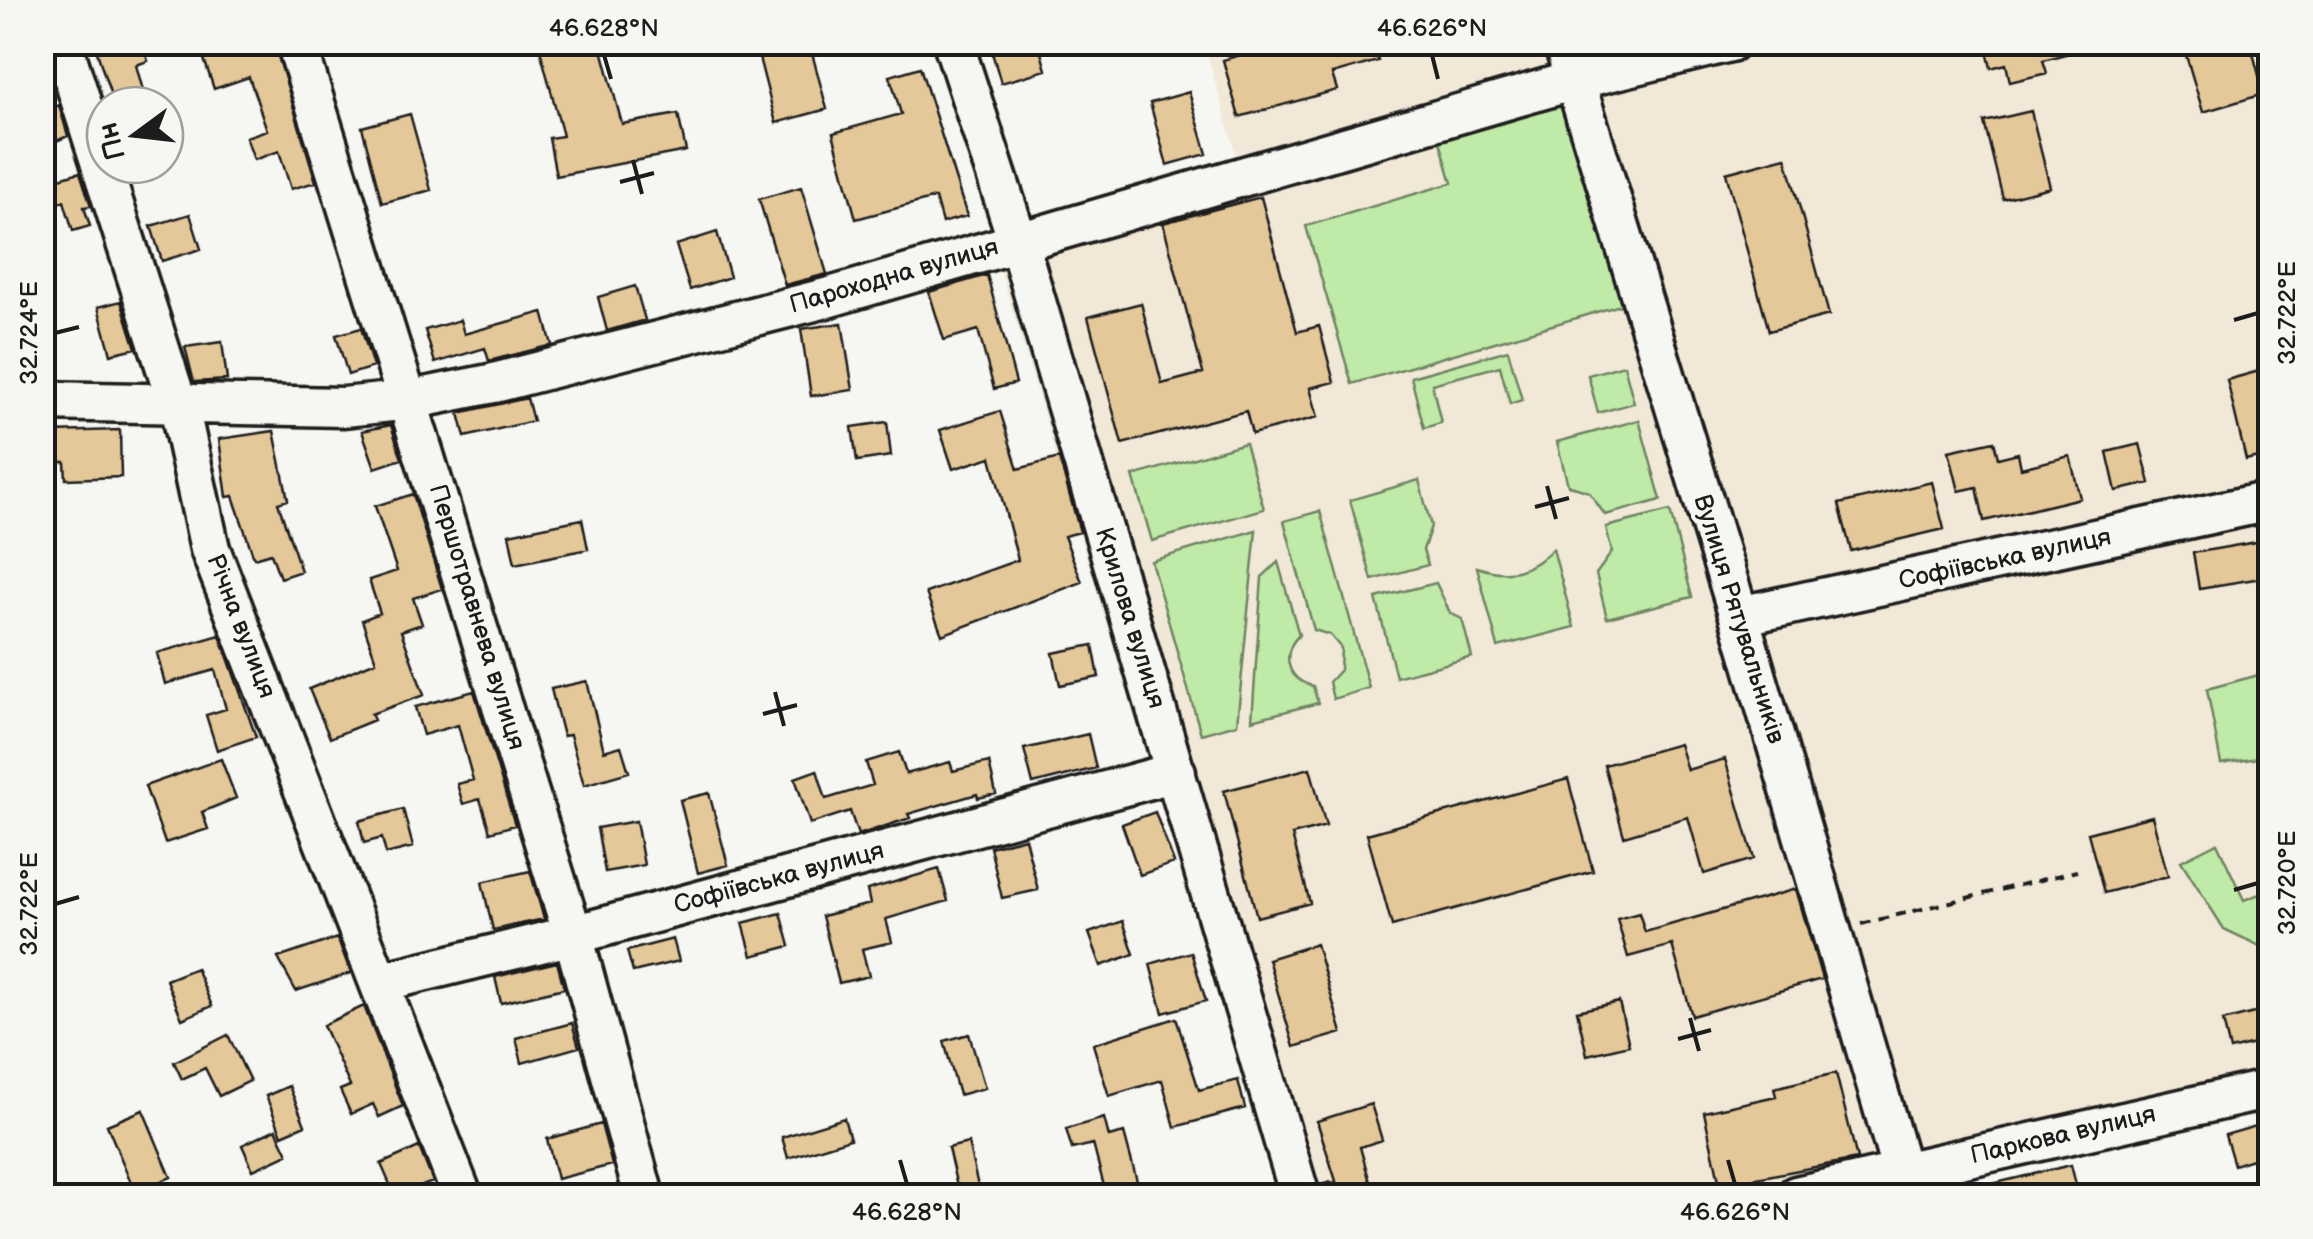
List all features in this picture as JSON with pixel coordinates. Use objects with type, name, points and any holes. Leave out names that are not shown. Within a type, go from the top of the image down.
[{"type":"street","name":"Річна вулиця","points":[[62,42],[178,407],[210,549],[462,1196]]},
{"type":"street","name":"Першотравнева вулиця","points":[[296,42],[573,935],[644,1196]]},
{"type":"street","name":"Крилова вулиця","points":[[953,42],[1017,239],[1300,1196]]},
{"type":"street","name":"Вулиця Рятувальників","points":[[1563,42],[1739,616],[1906,1184]]},
{"type":"street","name":"Пароходна вулиця","points":[[42,402],[344,407],[410,400],[830,297],[1017,239],[1574,80],[1730,42]]},
{"type":"street","name":"Софіївська вулиця","points":[[1739,616],[2270,501]]},
{"type":"street","name":"Софіївська вулиця","points":[[381,982],[573,935],[1176,772]]},
{"type":"street","name":"Паркова вулиця","points":[[1796,1196],[1906,1184],[2270,1089]]},
{"type":"path","points":[[2267,42],[2270,52]]},
{"type":"path","points":[[1832,931],[2077,871]]},
{"type":"shaded area","points":[[1204,43],[2270,43],[2270,1105],[1846,1196],[1278,1196],[989,232],[1237,157]]},
{"type":"green space","points":[[1562,94],[1624,304],[1352,384],[1306,226],[1452,183],[1437,131]]},
{"type":"green space","points":[[1508,350],[1522,400],[1510,404],[1500,366],[1432,384],[1441,423],[1424,428],[1411,377]]},
{"type":"green space","points":[[1624,365],[1634,403],[1598,413],[1588,375]]},
{"type":"green space","points":[[1639,420],[1661,500],[1605,515],[1589,492],[1568,485],[1557,442]]},
{"type":"green space","points":[[1245,443],[1264,509],[1152,541],[1133,476]]},
{"type":"green space","points":[[1419,480],[1431,526],[1423,550],[1428,565],[1372,580],[1350,500]]},
{"type":"green space","points":[[1320,511],[1369,688],[1333,699],[1329,682],[1340,670],[1341,648],[1330,635],[1314,630],[1284,521]]},
{"type":"green space","points":[[1670,511],[1692,597],[1607,618],[1596,574],[1612,552],[1606,527]]},
{"type":"green space","points":[[1256,530],[1237,724],[1201,734],[1151,561]]},
{"type":"green space","points":[[1553,549],[1574,627],[1498,647],[1477,567],[1518,571]]},
{"type":"green space","points":[[1278,562],[1299,635],[1290,650],[1289,665],[1297,678],[1313,686],[1318,703],[1252,720],[1262,577]]},
{"type":"green space","points":[[1436,583],[1450,613],[1462,619],[1472,657],[1396,677],[1376,598]]},
{"type":"green space","points":[[2270,672],[2270,756],[2221,764],[2207,689]]},
{"type":"green space","points":[[2217,843],[2244,900],[2270,890],[2270,951],[2224,929],[2181,861]]},
{"type":"building","points":[[126,42],[142,42],[148,61],[136,65],[142,85],[108,85],[97,52]]},
{"type":"building","points":[[254,42],[274,42],[316,182],[291,189],[279,151],[254,160],[246,137],[267,130],[249,77],[214,89],[204,59]]},
{"type":"building","points":[[538,42],[600,42],[622,124],[678,114],[686,151],[556,176],[549,138],[563,136]]},
{"type":"building","points":[[755,42],[809,42],[827,109],[776,123]]},
{"type":"building","points":[[989,42],[1038,42],[1046,70],[1001,83]]},
{"type":"building","points":[[1284,42],[1372,42],[1378,61],[1332,74],[1337,90],[1239,117],[1223,60]]},
{"type":"building","points":[[1985,42],[2083,42],[2084,49],[2043,60],[2047,73],[2010,82],[2006,64],[1991,68]]},
{"type":"building","points":[[2182,42],[2250,42],[2264,94],[2203,112]]},
{"type":"building","points":[[920,67],[967,216],[942,223],[935,198],[856,219],[833,133],[901,114],[890,76]]},
{"type":"building","points":[[1189,92],[1207,154],[1167,165],[1150,103]]},
{"type":"building","points":[[59,105],[68,136],[42,147],[42,112]]},
{"type":"building","points":[[2031,111],[2050,187],[2003,199],[1984,122]]},
{"type":"building","points":[[410,114],[431,190],[382,203],[362,127]]},
{"type":"building","points":[[1786,157],[1829,315],[1769,331],[1726,173]]},
{"type":"building","points":[[80,172],[91,206],[84,207],[90,226],[73,231],[64,201],[42,207],[42,183]]},
{"type":"building","points":[[801,187],[827,274],[785,285],[759,199]]},
{"type":"building","points":[[1261,197],[1297,332],[1319,326],[1334,382],[1310,388],[1318,417],[1252,434],[1246,411],[1122,444],[1088,317],[1141,303],[1162,384],[1203,373],[1163,223]]},
{"type":"building","points":[[190,214],[201,249],[162,261],[151,226]]},
{"type":"building","points":[[717,232],[730,277],[690,290],[676,245]]},
{"type":"building","points":[[987,275],[1016,383],[994,389],[978,330],[944,340],[929,292]]},
{"type":"building","points":[[635,286],[645,320],[607,331],[598,297]]},
{"type":"building","points":[[121,301],[136,348],[111,354],[98,307]]},
{"type":"building","points":[[543,312],[552,345],[489,361],[485,348],[435,363],[425,330],[460,320],[464,334]]},
{"type":"building","points":[[842,323],[853,390],[811,396],[801,329]]},
{"type":"building","points":[[361,328],[373,367],[348,375],[336,335]]},
{"type":"building","points":[[222,342],[227,380],[194,382],[185,347]]},
{"type":"building","points":[[2270,368],[2270,454],[2246,460],[2227,380]]},
{"type":"building","points":[[527,398],[533,421],[465,437],[459,413]]},
{"type":"building","points":[[1000,411],[1018,469],[1059,458],[1080,532],[1064,536],[1082,582],[942,635],[926,593],[1018,560],[991,457],[953,469],[940,430]]},
{"type":"building","points":[[887,422],[891,456],[857,461],[852,427]]},
{"type":"building","points":[[391,425],[402,459],[375,468],[362,431]]},
{"type":"building","points":[[120,430],[121,477],[66,479],[65,462],[53,462],[52,432]]},
{"type":"building","points":[[274,431],[288,500],[278,503],[301,571],[280,578],[271,553],[254,558],[233,496],[227,497],[219,439]]},
{"type":"building","points":[[1994,441],[1998,458],[2018,453],[2021,468],[2070,456],[2080,498],[1984,521],[1977,487],[1959,491],[1949,451]]},
{"type":"building","points":[[2140,444],[2150,483],[2116,491],[2107,452]]},
{"type":"building","points":[[1932,482],[1944,529],[1851,551],[1839,504]]},
{"type":"building","points":[[413,494],[442,589],[413,598],[422,624],[401,631],[424,695],[371,714],[374,720],[330,738],[309,689],[376,661],[362,620],[380,613],[369,580],[397,571],[375,506]]},
{"type":"building","points":[[582,519],[588,549],[515,564],[509,534]]},
{"type":"building","points":[[2262,541],[2268,577],[2199,588],[2193,553]]},
{"type":"building","points":[[220,635],[256,737],[217,750],[206,715],[226,709],[215,670],[165,684],[157,653]]},
{"type":"building","points":[[1093,645],[1099,677],[1060,685],[1053,653]]},
{"type":"building","points":[[587,681],[604,751],[621,746],[629,772],[584,785],[570,735],[563,736],[551,689]]},
{"type":"building","points":[[474,691],[515,825],[490,832],[480,799],[463,804],[457,784],[473,780],[458,725],[423,735],[415,707]]},
{"type":"building","points":[[1088,734],[1096,768],[1033,784],[1024,749]]},
{"type":"building","points":[[1679,744],[1687,770],[1725,759],[1754,859],[1704,874],[1688,817],[1624,836],[1604,765]]},
{"type":"building","points":[[899,752],[906,774],[950,762],[953,771],[989,762],[996,794],[978,798],[977,794],[908,814],[910,818],[858,835],[850,811],[810,824],[795,778],[817,770],[826,799],[873,785],[866,762]]},
{"type":"building","points":[[221,759],[236,798],[202,812],[208,829],[165,843],[145,786]]},
{"type":"building","points":[[1310,768],[1326,826],[1292,835],[1310,903],[1257,917],[1224,791]]},
{"type":"building","points":[[1568,779],[1593,871],[1392,926],[1367,834]]},
{"type":"building","points":[[709,793],[728,865],[698,873],[680,800]]},
{"type":"building","points":[[403,809],[413,847],[386,854],[382,838],[364,843],[359,821]]},
{"type":"building","points":[[1155,812],[1174,863],[1140,875],[1122,824]]},
{"type":"building","points":[[2152,816],[2168,876],[2104,893],[2088,833]]},
{"type":"building","points":[[636,821],[644,865],[605,872],[597,828]]},
{"type":"building","points":[[1025,838],[1038,890],[1002,898],[990,847]]},
{"type":"building","points":[[939,869],[948,901],[886,919],[892,942],[862,949],[869,976],[839,983],[822,916],[870,904],[867,890]]},
{"type":"building","points":[[530,871],[544,919],[493,930],[482,882]]},
{"type":"building","points":[[1796,889],[1822,979],[1692,1016],[1672,945],[1628,957],[1617,919],[1639,913],[1645,932]]},
{"type":"building","points":[[781,913],[790,946],[752,956],[743,923]]},
{"type":"building","points":[[1123,921],[1134,954],[1101,966],[1089,933]]},
{"type":"building","points":[[337,938],[351,973],[296,991],[278,958]]},
{"type":"building","points":[[673,939],[679,961],[633,972],[627,951]]},
{"type":"building","points":[[1316,944],[1342,1033],[1294,1047],[1268,959]]},
{"type":"building","points":[[1191,952],[1206,1001],[1163,1013],[1150,964]]},
{"type":"building","points":[[557,962],[564,988],[501,1003],[495,977]]},
{"type":"building","points":[[196,968],[212,1006],[182,1019],[166,980]]},
{"type":"building","points":[[1619,1002],[1629,1045],[1587,1055],[1577,1011]]},
{"type":"building","points":[[364,1006],[403,1106],[379,1117],[373,1104],[351,1114],[340,1090],[350,1086],[323,1025]]},
{"type":"building","points":[[2270,1009],[2270,1040],[2230,1050],[2223,1021]]},
{"type":"building","points":[[1176,1018],[1199,1090],[1238,1080],[1245,1108],[1175,1127],[1162,1080],[1109,1096],[1093,1044]]},
{"type":"building","points":[[572,1023],[579,1047],[522,1063],[516,1038]]},
{"type":"building","points":[[969,1034],[985,1088],[959,1095],[944,1041]]},
{"type":"building","points":[[228,1035],[250,1081],[219,1096],[205,1068],[182,1079],[174,1062]]},
{"type":"building","points":[[1836,1073],[1857,1159],[1720,1185],[1704,1112],[1776,1096],[1774,1088]]},
{"type":"building","points":[[289,1086],[305,1125],[282,1135],[266,1096]]},
{"type":"building","points":[[1371,1104],[1382,1140],[1360,1147],[1374,1196],[1322,1196],[1320,1185],[1336,1181],[1317,1121]]},
{"type":"building","points":[[143,1110],[171,1177],[135,1192],[107,1125]]},
{"type":"building","points":[[844,1118],[850,1139],[788,1158],[782,1137]]},
{"type":"building","points":[[1104,1118],[1109,1137],[1124,1133],[1138,1185],[1106,1194],[1093,1144],[1072,1149],[1066,1129]]},
{"type":"building","points":[[2270,1122],[2270,1196],[2262,1196],[2252,1159],[2234,1165],[2225,1135]]},
{"type":"building","points":[[601,1124],[612,1165],[557,1179],[547,1139]]},
{"type":"building","points":[[276,1129],[288,1154],[253,1170],[242,1145]]},
{"type":"building","points":[[968,1143],[978,1186],[958,1191],[948,1148]]},
{"type":"building","points":[[419,1147],[433,1182],[395,1196],[381,1164]]},
{"type":"building","points":[[2071,1165],[2079,1196],[1971,1196],[1971,1189]]}]
